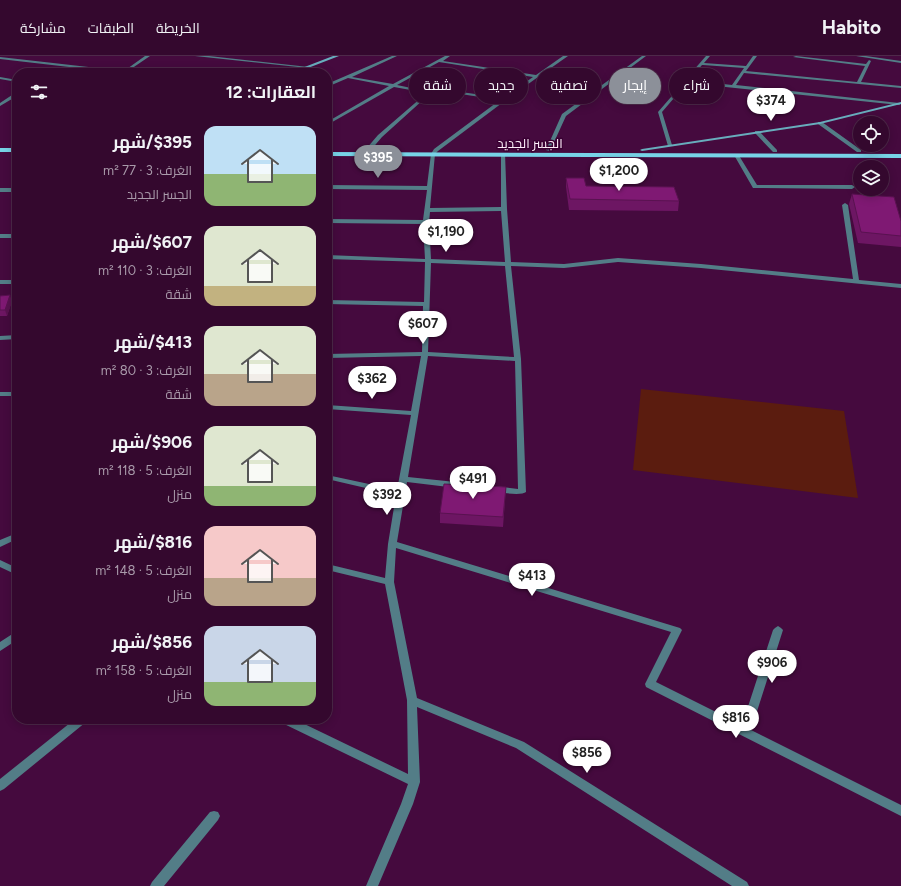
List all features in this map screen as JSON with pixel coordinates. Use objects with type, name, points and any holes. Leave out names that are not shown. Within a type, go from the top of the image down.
[{"type":"main road","points":[[305,68],[337,56]]},
{"type":"main road","points":[[642,150],[820,123],[900,103]]},
{"type":"main road","points":[[0,150],[12,151]]},
{"type":"main road","name":"الجسر الجديد","points":[[332,150],[503,154],[901,156]]},
{"type":"main road","name":"الجسر الجديد","points":[[332,154],[548,150],[853,151]]},
{"type":"main road","name":"الجسر الجديد","points":[[889,151],[901,151]]},
{"type":"main road","points":[[0,154],[12,152]]},
{"type":"street","points":[[130,68],[148,56]]},
{"type":"street","points":[[197,56],[308,67]]},
{"type":"street","points":[[332,84],[395,56]]},
{"type":"street","points":[[332,121],[448,56]]},
{"type":"street","points":[[548,68],[566,56]]},
{"type":"street","points":[[548,150],[564,115],[644,56]]},
{"type":"street","points":[[699,68],[708,56]]},
{"type":"street","points":[[733,86],[755,56]]},
{"type":"street","points":[[858,56],[901,62]]},
{"type":"street","points":[[796,57],[866,65]]},
{"type":"street","points":[[859,82],[871,57]]},
{"type":"street","points":[[0,58],[89,68]]},
{"type":"street","points":[[438,61],[536,76]]},
{"type":"street","points":[[703,64],[901,87]]},
{"type":"street","points":[[528,82],[536,76]]},
{"type":"street","points":[[348,77],[409,89]]},
{"type":"street","points":[[0,78],[12,80]]},
{"type":"street","points":[[724,85],[900,103]]},
{"type":"street","points":[[0,105],[12,97]]},
{"type":"street","points":[[669,101],[660,112],[670,145]]},
{"type":"street","points":[[368,150],[380,136],[416,104]]},
{"type":"street","points":[[372,886],[407,804],[414,782],[412,700],[389,582],[392,544],[425,354],[428,262],[426,222],[428,188],[434,152],[497,104]]},
{"type":"street","points":[[820,123],[853,146]]},
{"type":"street","points":[[757,132],[775,151]]},
{"type":"street","points":[[485,488],[522,492],[518,359],[508,265],[504,208],[503,154]]},
{"type":"street","points":[[736,155],[755,187],[852,187]]},
{"type":"street","points":[[332,187],[428,188]]},
{"type":"street","points":[[0,190],[12,190]]},
{"type":"street","points":[[846,205],[856,282]]},
{"type":"street","points":[[427,210],[504,208]]},
{"type":"street","points":[[332,221],[426,222]]},
{"type":"street","points":[[0,236],[12,236]]},
{"type":"street","points":[[332,257],[564,266],[618,260],[701,266],[901,286]]},
{"type":"street","points":[[0,282],[12,282]]},
{"type":"street","points":[[332,302],[426,304]]},
{"type":"street","points":[[0,338],[12,337]]},
{"type":"street","points":[[332,356],[425,354],[518,359]]},
{"type":"street","points":[[0,394],[12,394]]},
{"type":"street","points":[[332,407],[415,413]]},
{"type":"street","points":[[332,478],[401,493]]},
{"type":"street","points":[[404,479],[470,486]]},
{"type":"street","points":[[0,544],[12,538]]},
{"type":"street","points":[[392,544],[677,630],[650,684],[901,811]]},
{"type":"street","points":[[0,563],[12,569]]},
{"type":"street","points":[[332,568],[389,582]]},
{"type":"street","points":[[745,731],[778,630]]},
{"type":"street","points":[[0,647],[12,639]]},
{"type":"street","points":[[412,700],[520,745],[743,886]]},
{"type":"street","points":[[0,786],[76,724]]},
{"type":"street","points":[[294,724],[414,782]]},
{"type":"street","points":[[156,886],[214,816]]},
{"type":"shaded area","points":[[641,389],[844,411],[858,498],[633,470]]},
{"type":"building","points":[[566,178],[584,178],[586,186],[674,187],[679,201],[570,199]]},
{"type":"building","points":[[852,194],[853,196],[894,197],[901,221],[901,236],[861,232]]},
{"type":"building","points":[[10,295],[5,310],[0,310],[0,296]]},
{"type":"building","points":[[444,484],[506,487],[503,517],[440,513]]}]
